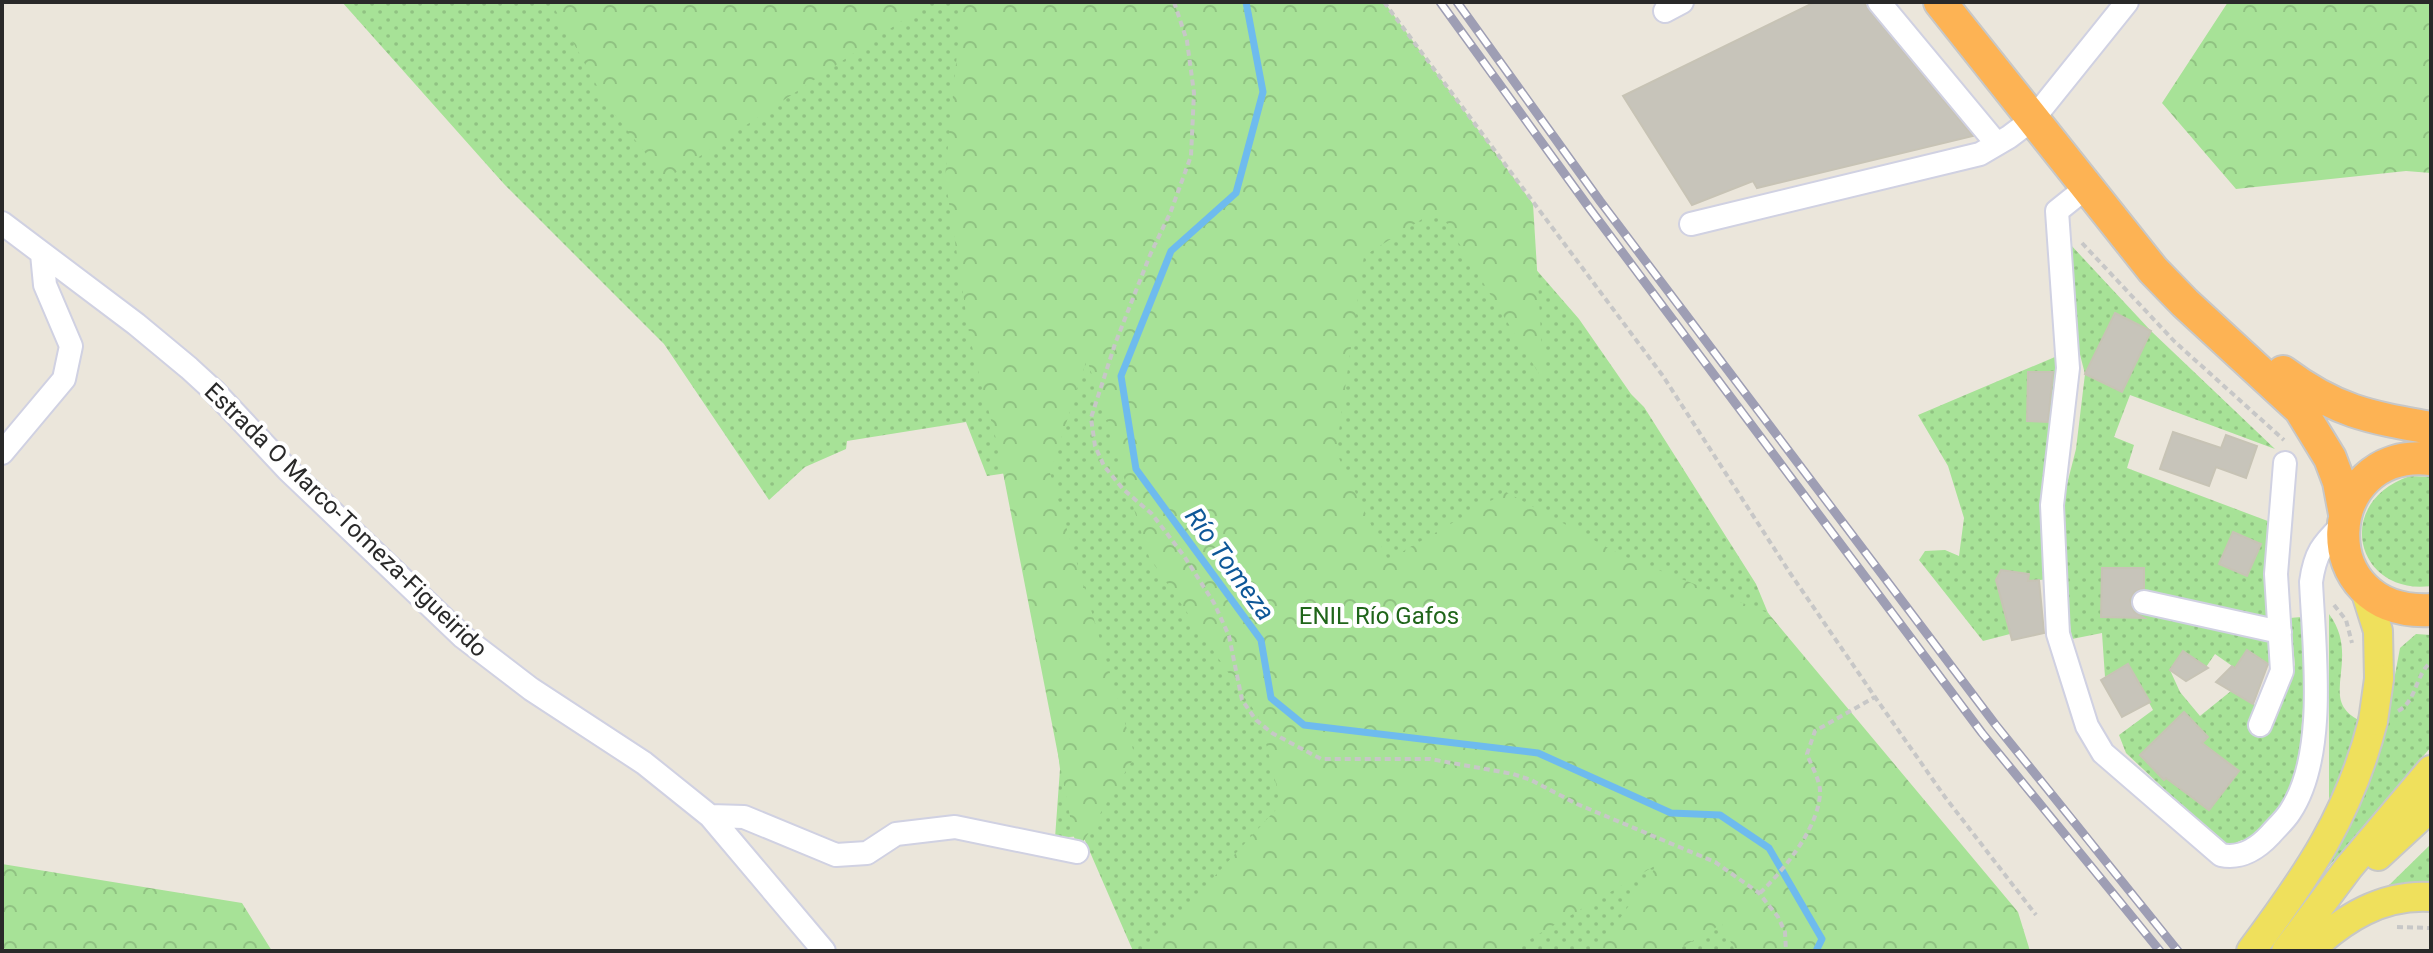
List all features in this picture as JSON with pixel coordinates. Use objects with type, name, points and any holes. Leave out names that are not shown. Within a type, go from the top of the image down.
[{"type":"highway","points":[[1941,2],[2153,270],[2300,409],[2330,458],[2339,482],[2344,520],[2342,543],[2346,560],[2365,590],[2395,608],[2431,610]]},
{"type":"highway","points":[[2185,303],[2203,308],[2223,320],[2310,392],[2340,408],[2383,420],[2430,449]]},
{"type":"highway","points":[[2300,409],[2337,426],[2430,449]]},
{"type":"highway","points":[[2344,520],[2359,487],[2383,467],[2430,449]]},
{"type":"main road","points":[[2251,951],[2329,837],[2364,759],[2379,679],[2378,631],[2365,590]]},
{"type":"main road","points":[[2295,950],[2349,867],[2431,770]]},
{"type":"main road","points":[[2295,950],[2343,890],[2431,807]]},
{"type":"main road","points":[[2295,950],[2366,909],[2410,896],[2431,897]]},
{"type":"street","points":[[1879,2],[1997,144]]},
{"type":"street","points":[[1691,224],[1980,154],[2033,119],[2127,2]]},
{"type":"street","points":[[2087,187],[2057,211],[2068,368],[2052,505],[2058,634],[2087,726],[2103,753],[2221,855],[2233,858],[2250,851],[2267,838],[2291,811],[2302,785],[2311,756],[2316,699],[2311,582],[2316,556],[2344,520]]},
{"type":"street","name":"Estrada O Marco-Tomeza-Figueirido","points":[[2,223],[136,324],[201,379],[288,470],[463,637],[531,689],[644,763],[710,816],[824,951]]},
{"type":"street","points":[[2,453],[64,379],[71,346],[45,285],[42,254]]},
{"type":"street","points":[[2260,725],[2282,671],[2276,574],[2285,463]]},
{"type":"street","points":[[2278,603],[2312,599]]},
{"type":"street","points":[[2144,602],[2280,632]]},
{"type":"street","points":[[710,816],[744,817],[836,855],[867,853],[896,834],[955,827],[1077,852]]},
{"type":"path","points":[[1174,2],[1187,41],[1194,93],[1191,156],[1115,344],[1091,418],[1095,446],[1104,466],[1123,489],[1152,514],[1214,603],[1229,636],[1242,700],[1256,720],[1272,733],[1321,759],[1430,759],[1492,769],[1531,780],[1577,804],[1715,862],[1759,893],[1778,917],[1785,932],[1786,951]]},
{"type":"path","points":[[1384,2],[1663,376],[1790,573],[1875,697],[1945,797],[2036,915]]},
{"type":"path","points":[[1759,893],[1786,866],[1818,811],[1820,787],[1807,754],[1815,731],[1875,697]]},
{"type":"green space","name":"ENIL Río Gafos","points":[[342,2],[1324,2],[1533,266],[1579,319],[1631,394],[1644,407],[1756,584],[1768,613],[2006,951],[1133,951],[1083,836],[1055,838],[1060,769],[1040,608],[1007,473],[987,476],[966,422],[847,441],[846,449],[805,467],[769,500],[664,344],[504,184]]},
{"type":"green space","points":[[551,2],[930,2],[666,179],[608,106]]},
{"type":"green space","name":"ENIL Río Gafos","points":[[962,2],[1384,2],[1533,204],[1544,382],[1438,209],[1364,256],[1336,452],[1388,560],[1506,492],[1623,556],[1768,613],[2018,912],[2030,951],[1735,951],[1722,924],[1675,951],[1597,951],[1658,864],[1510,951],[1146,951],[1281,804],[1260,719],[1149,557],[1087,359],[1050,473],[1135,756],[1077,852],[998,447],[970,339],[945,177]]},
{"type":"green space","points":[[2228,2],[2431,2],[2431,173],[2406,171],[2236,189],[2162,103]]},
{"type":"green space","points":[[2069,243],[2151,331],[2115,313],[2085,374],[2077,343]]},
{"type":"green space","points":[[2151,331],[2275,449],[2130,395],[2114,437],[2134,445],[2127,468],[2273,523],[2275,670],[2247,650],[2235,668],[2215,654],[2206,667],[2183,651],[2170,670],[2180,692],[2200,716],[2231,691],[2266,711],[2262,735],[2295,665],[2290,618],[2301,617],[2306,665],[2299,764],[2293,792],[2250,846],[2242,840],[2226,847],[2126,753],[2119,735],[2153,710],[2128,664],[2105,677],[2102,633],[2072,639],[2062,563],[2063,500],[2076,449],[2085,374],[2122,392]]},
{"type":"green space","points":[[2062,354],[2050,579],[2028,581],[2028,574],[2000,571],[1996,581],[2010,634],[1983,641],[1919,560],[1925,551],[1945,550],[1959,556],[1964,518],[1948,466],[1918,415]]},
{"type":"green space","points":[[2410,476],[2431,477],[2431,586],[2405,585],[2385,577],[2371,562],[2363,544],[2363,525],[2370,506],[2385,489]]},
{"type":"green space","points":[[2329,614],[2341,642],[2341,700],[2348,713],[2360,721],[2348,767],[2329,809]]},
{"type":"green space","points":[[2416,634],[2431,635],[2431,747],[2307,892],[2336,842],[2383,739],[2400,648]]},
{"type":"green space","points":[[2431,844],[2431,886],[2383,891]]},
{"type":"green space","points":[[2,864],[242,903],[272,951],[2,951]]},
{"type":"building","points":[[1815,2],[1863,2],[1973,136],[1757,188],[1753,181],[1692,205],[1623,96]]},
{"type":"building","points":[[2115,313],[2151,331],[2122,392],[2085,374]]},
{"type":"building","points":[[2028,372],[2053,372],[2048,422],[2027,421]]},
{"type":"building","points":[[2173,432],[2221,448],[2226,435],[2257,446],[2246,478],[2216,467],[2209,486],[2160,469]]},
{"type":"building","points":[[2233,532],[2261,544],[2247,576],[2219,564]]},
{"type":"building","points":[[2102,568],[2144,568],[2144,588],[2134,592],[2130,600],[2134,612],[2144,618],[2101,617]]},
{"type":"building","points":[[2001,570],[2029,574],[2028,581],[2039,580],[2044,633],[2012,640],[1996,580]]},
{"type":"building","points":[[2247,650],[2268,664],[2253,704],[2216,682],[2232,666],[2235,668]]},
{"type":"building","points":[[2183,651],[2208,668],[2186,681],[2170,670]]},
{"type":"building","points":[[2128,664],[2150,702],[2122,717],[2101,680]]},
{"type":"building","points":[[2184,712],[2208,737],[2202,743],[2239,771],[2209,810],[2166,778],[2164,780],[2140,755]]},
{"type":"waterway","name":"Río Tomeza","points":[[1246,2],[1263,92],[1236,193],[1171,251],[1121,376],[1136,469],[1261,640],[1271,698],[1304,725],[1538,753],[1671,813],[1720,815],[1769,848],[1822,939],[1816,951]]},
{"type":"railway","points":[[1440,2],[1590,209],[1982,733],[2160,951]]},
{"type":"railway","points":[[1457,2],[1600,201],[1995,724],[2178,951]]}]
